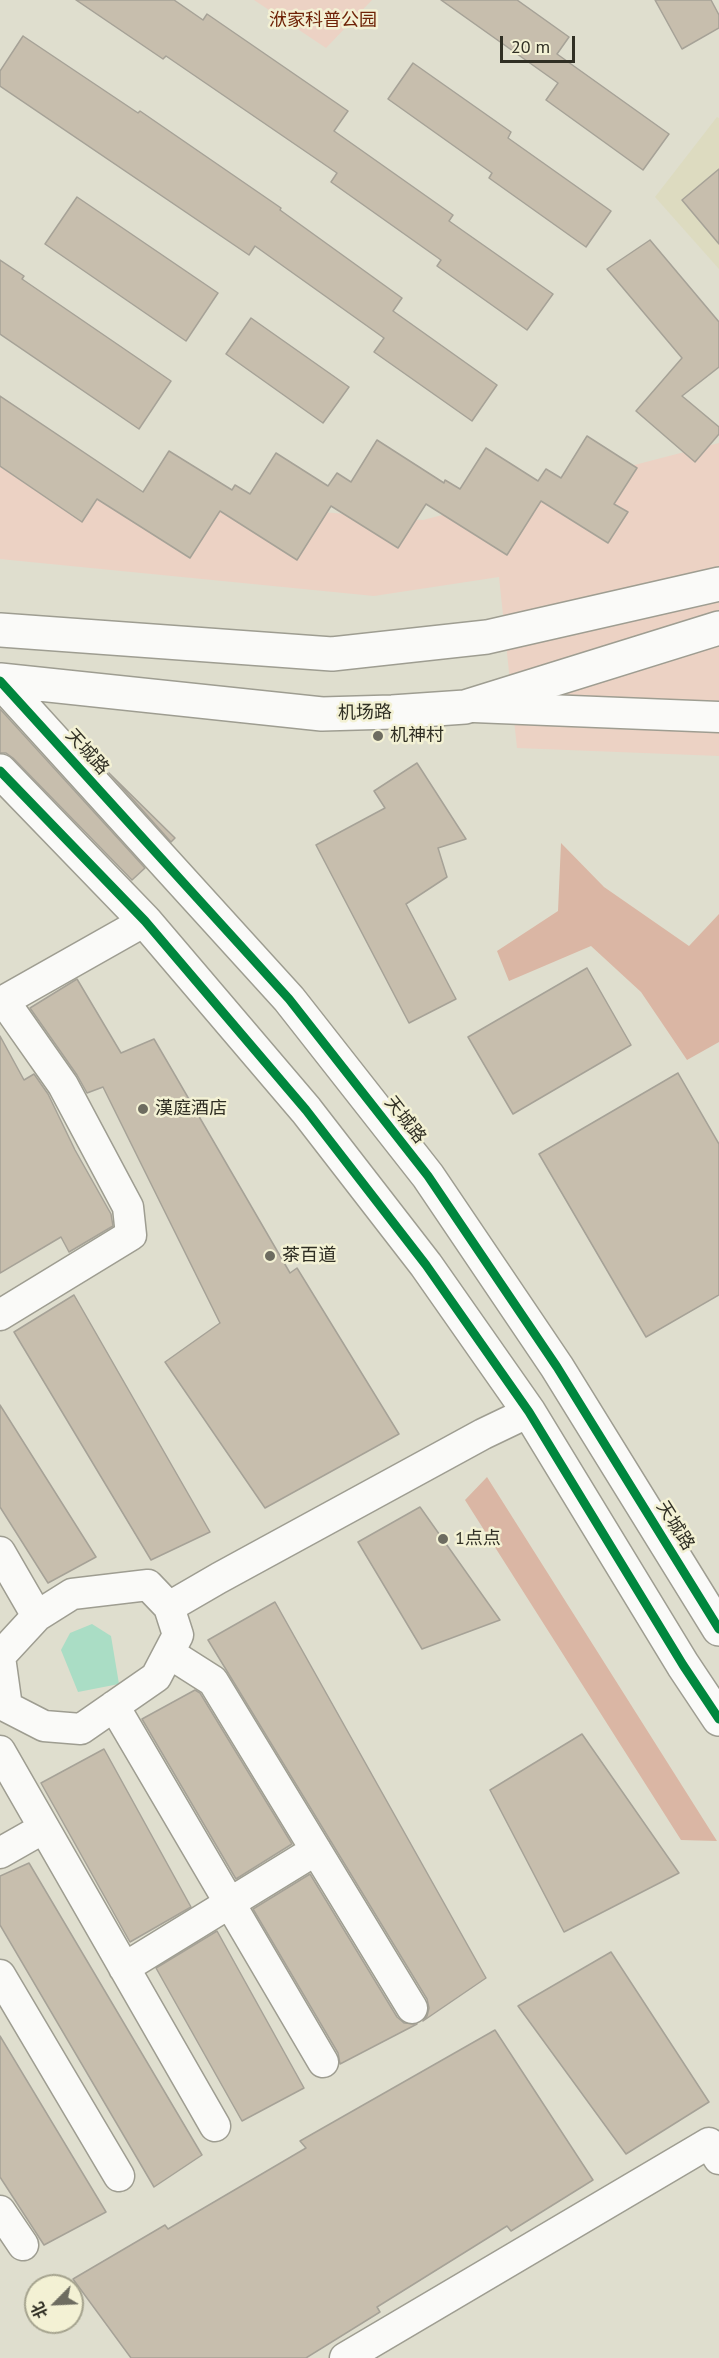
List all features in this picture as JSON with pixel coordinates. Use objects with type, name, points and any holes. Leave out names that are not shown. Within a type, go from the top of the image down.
[{"type":"main road","points":[[0,630],[332,654],[487,637],[719,584]]},
{"type":"main road","name":"机场路","points":[[0,680],[322,714],[465,707],[719,628]]},
{"type":"main road","name":"天城路","points":[[0,680],[290,999],[428,1176],[556,1367],[719,1629]]},
{"type":"main road","points":[[0,771],[145,921],[325,1134],[426,1264],[529,1412],[683,1665],[719,1719]]},
{"type":"street","points":[[465,707],[719,717]]},
{"type":"street","points":[[0,1315],[131,1235],[128,1207],[68,1095],[2,1002],[145,921]]},
{"type":"street","points":[[169,1607],[483,1434],[529,1412]]},
{"type":"street","points":[[0,1552],[37,1616]]},
{"type":"street","points":[[148,1585],[169,1607],[178,1635],[156,1677],[81,1729],[44,1726],[4,1709],[0,1657],[37,1616],[72,1594],[148,1585]]},
{"type":"street","points":[[169,1653],[213,1681],[412,2008]]},
{"type":"street","points":[[683,1665],[719,1733]]},
{"type":"street","points":[[114,1706],[323,2062]]},
{"type":"street","points":[[0,1751],[215,2126]]},
{"type":"street","points":[[0,1853],[44,1828]]},
{"type":"street","points":[[124,1968],[316,1850]]},
{"type":"street","points":[[0,1975],[119,2176]]},
{"type":"street","points":[[345,2358],[710,2143],[719,2159]]},
{"type":"street","points":[[0,2211],[23,2245]]},
{"type":"shaded area","points":[[717,117],[719,118],[719,269],[655,197]]},
{"type":"shaded area","points":[[561,843],[604,887],[689,946],[719,914],[719,1042],[687,1060],[641,992],[591,946],[509,981],[497,951],[558,911]]},
{"type":"shaded area","points":[[487,1477],[717,1841],[681,1840],[465,1500]]},
{"type":"shaded area","points":[[92,1624],[111,1636],[119,1684],[78,1692],[61,1650],[70,1633]]},
{"type":"green space","name":"洑家科普公园","points":[[254,0],[372,0],[326,48]]},
{"type":"green space","points":[[719,443],[719,756],[517,748],[499,577],[374,596],[0,559],[0,445],[66,492],[423,520]]},
{"type":"building","points":[[76,0],[174,0],[203,20],[207,14],[348,111],[334,131],[453,215],[449,221],[553,294],[527,330],[437,266],[441,260],[331,182],[337,173],[166,56],[163,59]]},
{"type":"building","points":[[441,0],[517,0],[569,37],[557,54],[669,134],[643,170],[546,100],[558,83]]},
{"type":"building","points":[[655,0],[711,0],[719,15],[719,28],[682,49]]},
{"type":"building","points":[[23,36],[138,113],[140,111],[281,208],[280,210],[402,298],[393,311],[497,385],[472,421],[374,352],[384,338],[255,246],[249,255],[0,86],[0,71]]},
{"type":"building","points":[[413,63],[511,132],[508,138],[611,211],[586,247],[489,178],[492,173],[388,99]]},
{"type":"building","points":[[719,169],[719,244],[682,200]]},
{"type":"building","points":[[77,197],[218,293],[186,341],[45,244]]},
{"type":"building","points":[[650,240],[719,322],[719,367],[682,396],[719,427],[719,434],[695,462],[636,411],[682,358],[607,269]]},
{"type":"building","points":[[0,260],[24,276],[22,279],[171,381],[139,429],[0,334]]},
{"type":"building","points":[[251,318],[349,387],[323,423],[226,354]]},
{"type":"building","points":[[0,396],[143,492],[169,451],[232,490],[235,485],[250,494],[276,453],[328,486],[337,473],[351,482],[377,440],[444,483],[445,480],[460,489],[486,448],[538,481],[546,469],[561,478],[587,436],[637,468],[614,504],[628,512],[608,543],[541,501],[507,555],[426,504],[398,548],[331,506],[297,560],[220,511],[190,558],[97,499],[82,522],[0,466]]},
{"type":"building","points":[[0,709],[145,868],[132,880],[13,758],[6,753],[0,753]]},
{"type":"building","points":[[417,763],[466,839],[438,848],[447,877],[406,904],[456,999],[409,1023],[316,845],[385,808],[374,791]]},
{"type":"building","points":[[109,773],[175,838],[171,842]]},
{"type":"building","points":[[587,968],[631,1045],[513,1114],[468,1037]]},
{"type":"building","points":[[77,979],[121,1053],[154,1039],[290,1273],[297,1268],[399,1434],[265,1508],[165,1362],[220,1323],[103,1087],[87,1093],[30,1008]]},
{"type":"building","points":[[0,1036],[24,1080],[34,1074],[48,1094],[75,1150],[111,1214],[113,1226],[69,1252],[61,1237],[0,1273]]},
{"type":"building","points":[[678,1073],[719,1144],[719,1295],[646,1337],[539,1154]]},
{"type":"building","points":[[74,1295],[210,1532],[151,1560],[14,1332]]},
{"type":"building","points":[[0,1405],[96,1557],[48,1583],[0,1507]]},
{"type":"building","points":[[420,1507],[500,1620],[422,1649],[358,1542]]},
{"type":"building","points":[[275,1602],[486,1978],[423,2021],[429,2008],[427,1999],[208,1640]]},
{"type":"building","points":[[195,1690],[200,1693],[292,1844],[236,1879],[142,1719]]},
{"type":"building","points":[[582,1734],[679,1873],[564,1932],[490,1790]]},
{"type":"building","points":[[104,1749],[191,1907],[130,1942],[41,1783]]},
{"type":"building","points":[[29,1863],[202,2155],[154,2187],[0,1925],[0,1876]]},
{"type":"building","points":[[310,1874],[397,2017],[404,2023],[417,2024],[340,2064],[338,2053],[253,1909]]},
{"type":"building","points":[[217,1931],[304,2088],[242,2121],[156,1968]]},
{"type":"building","points":[[611,1952],[709,2102],[626,2154],[518,2006]]},
{"type":"building","points":[[495,2030],[593,2180],[511,2231],[507,2226],[377,2307],[380,2312],[306,2358],[131,2358],[84,2294],[84,2274],[82,2274],[165,2225],[168,2229],[306,2148],[300,2141]]},
{"type":"building","points":[[0,2036],[106,2212],[44,2245],[0,2177]]},
{"type":"cycle path","points":[[0,681],[289,999],[428,1176],[557,1367],[719,1629]]},
{"type":"cycle path","points":[[0,771],[145,921],[306,1110],[426,1265],[529,1412],[683,1665],[719,1719]]},
{"type":"place","name":"机神村","points":[[378,736]]},
{"type":"place","name":"漢庭酒店","points":[[143,1109]]},
{"type":"place","name":"茶百道","points":[[270,1256]]},
{"type":"place","name":"1点点","points":[[443,1539]]}]
